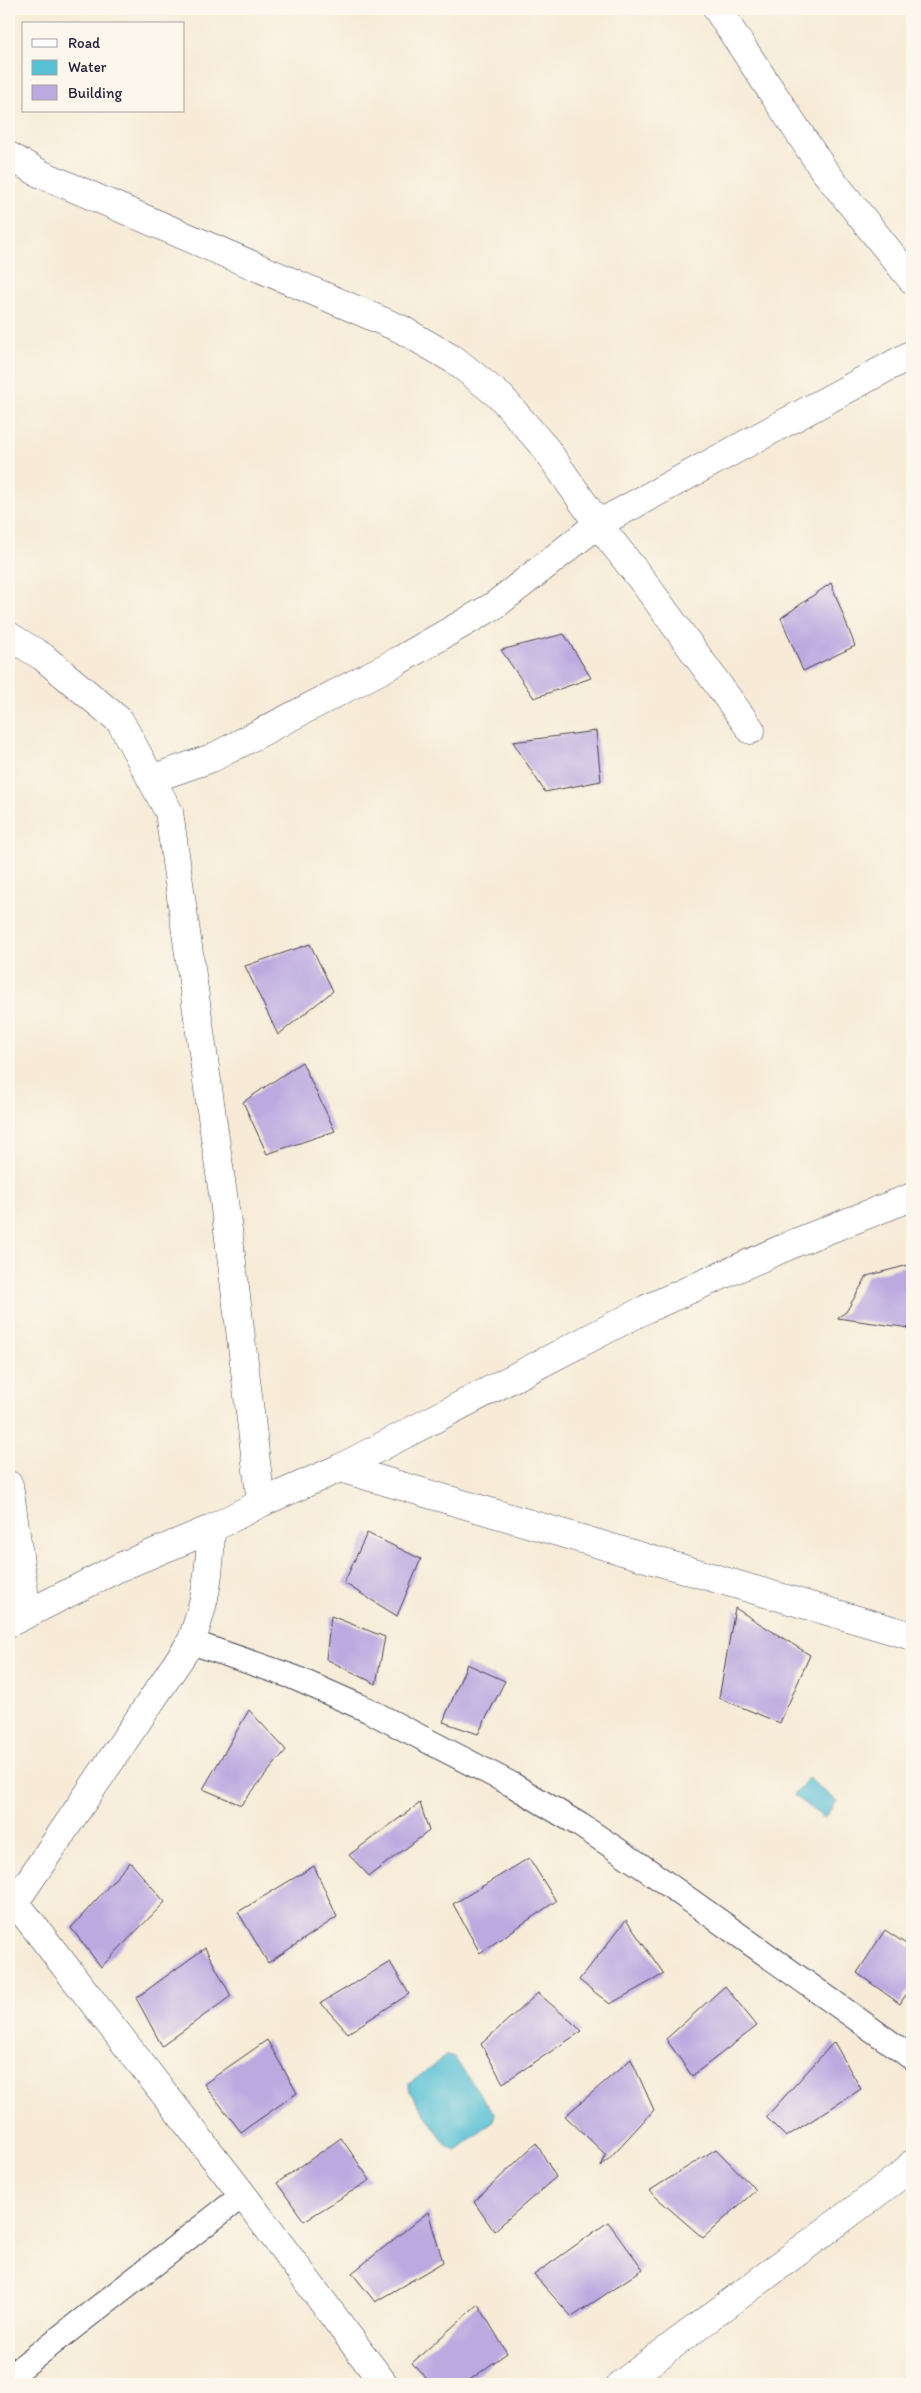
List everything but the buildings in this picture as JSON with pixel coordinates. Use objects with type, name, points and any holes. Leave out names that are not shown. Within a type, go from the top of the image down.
[{"type":"street","points":[[717,9],[823,170],[912,280]]},
{"type":"street","points":[[9,156],[41,174],[401,330],[456,361],[502,398],[546,450],[598,524],[645,584],[751,730]]},
{"type":"street","points":[[151,779],[212,758],[406,656],[495,605],[598,524],[912,354]]},
{"type":"street","points":[[9,636],[43,657],[120,721],[170,812],[227,1220],[261,1503]]},
{"type":"street","points":[[9,1485],[18,1617],[120,1567],[211,1529],[261,1503],[340,1468],[646,1309],[796,1242],[912,1197]]},
{"type":"street","points":[[340,1468],[912,1636]]},
{"type":"street","points":[[211,1529],[210,1570],[204,1607],[191,1642],[12,1905],[243,2195],[384,2384]]},
{"type":"street","points":[[621,2384],[910,2171]]},
{"type":"lane","points":[[191,1642],[293,1677],[368,1710],[441,1746],[511,1784],[580,1825],[646,1868],[912,2058]]},
{"type":"lane","points":[[9,2378],[243,2195]]},
{"type":"water","points":[[808,1778],[837,1801],[824,1818],[794,1796]]},
{"type":"water","points":[[447,2055],[454,2057],[495,2115],[492,2122],[456,2150],[448,2147],[409,2091],[409,2084]]}]
